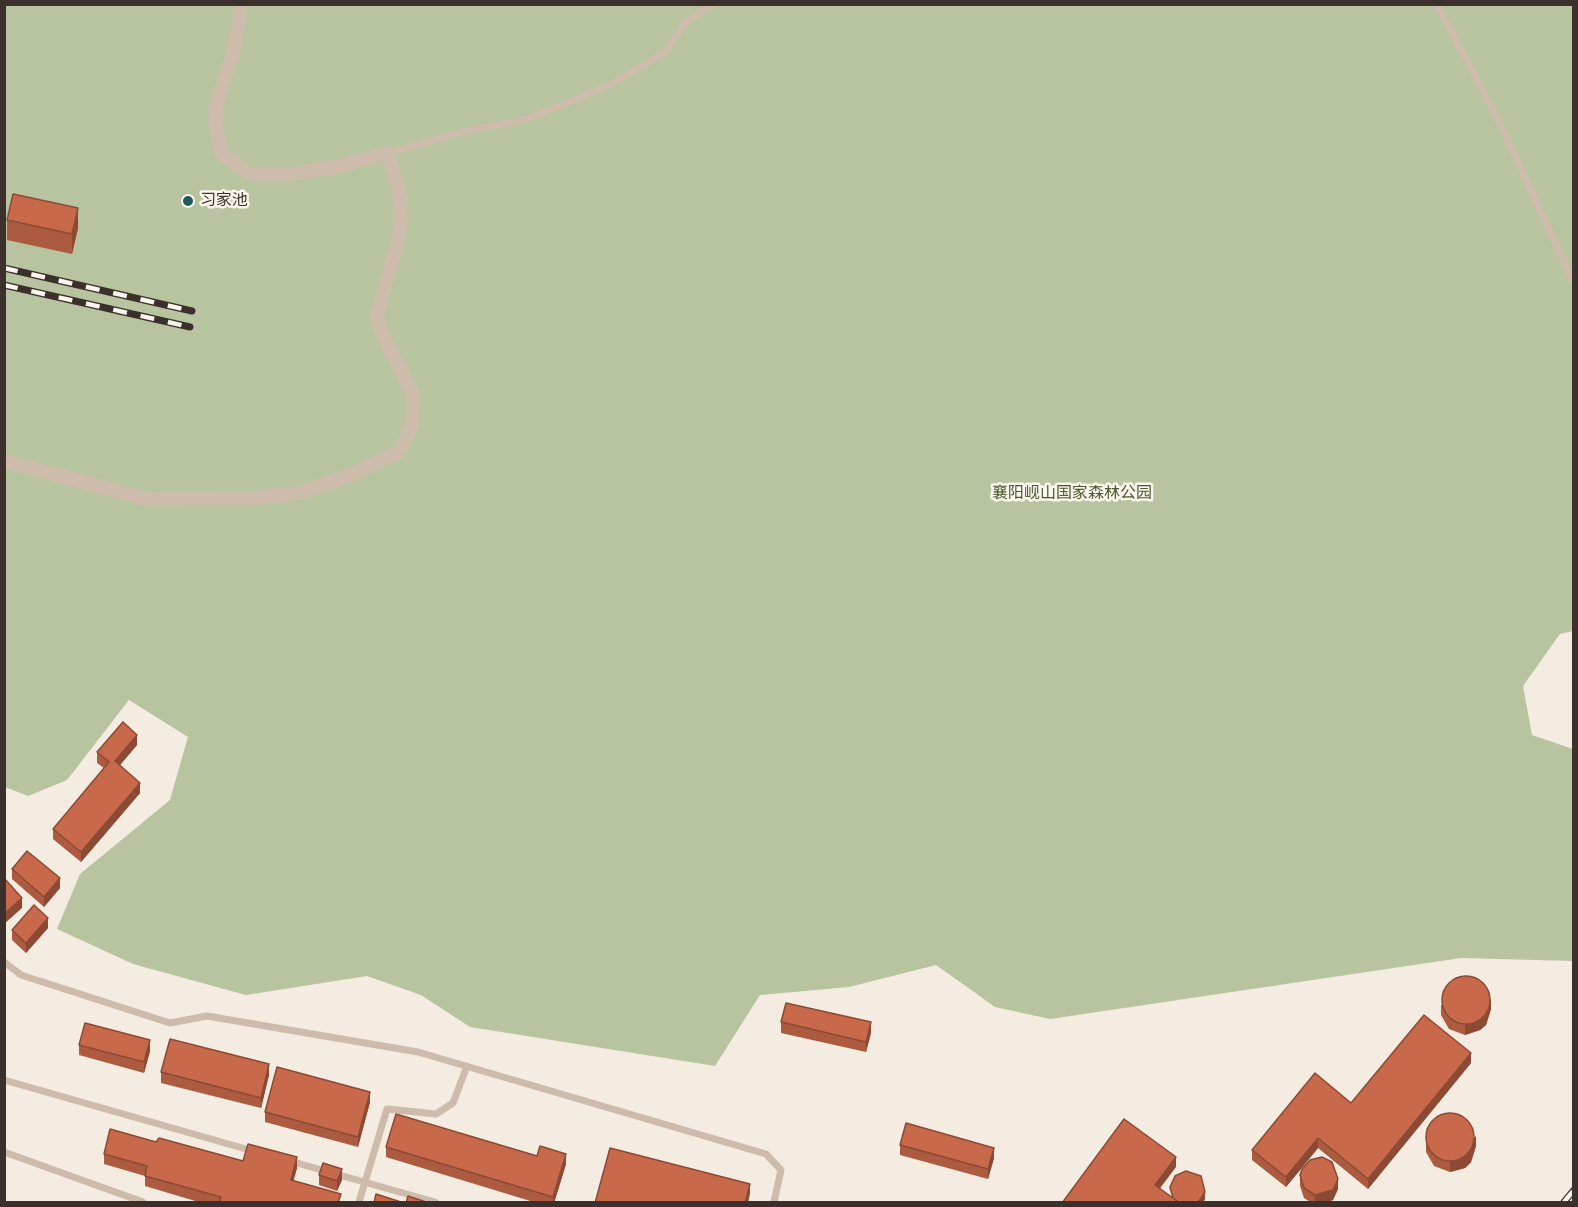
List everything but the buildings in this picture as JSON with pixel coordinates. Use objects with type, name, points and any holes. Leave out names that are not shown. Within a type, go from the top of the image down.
[{"type":"street","points":[[4,461],[146,498],[258,498],[299,493],[327,484],[400,452],[412,425],[413,394],[381,331],[377,314],[399,237],[401,200],[388,153],[336,167],[290,174],[249,174],[221,153],[216,122],[217,102],[233,53],[242,4]]},
{"type":"lane","points":[[388,153],[462,132],[527,119],[610,85],[665,52],[686,22],[714,4]]},
{"type":"lane","points":[[1437,4],[1500,124],[1574,283]]},
{"type":"lane","points":[[4,962],[21,975],[170,1023],[207,1016],[418,1052],[766,1154],[781,1170],[774,1203]]},
{"type":"lane","points":[[359,1203],[387,1109],[436,1114],[453,1103],[467,1066]]},
{"type":"lane","points":[[4,1080],[263,1154]]},
{"type":"lane","points":[[4,1152],[143,1203]]},
{"type":"lane","points":[[286,1160],[435,1203]]},
{"type":"green space","name":"襄阳岘山国家森林公园","points":[[4,5],[1573,5],[1573,631],[1560,634],[1523,686],[1532,735],[1573,749],[1573,961],[1461,958],[1050,1019],[995,1007],[936,965],[849,987],[760,995],[715,1066],[470,1027],[421,995],[367,976],[246,995],[133,964],[57,929],[80,874],[170,800],[188,737],[129,700],[67,780],[28,796],[5,787]]},
{"type":"railway","points":[[4,268],[192,311]]},
{"type":"railway","points":[[4,285],[190,327]]},
{"type":"railway","points":[[1564,1202],[1574,1190]]},
{"type":"place","name":"习家池","points":[[188,201]]}]
